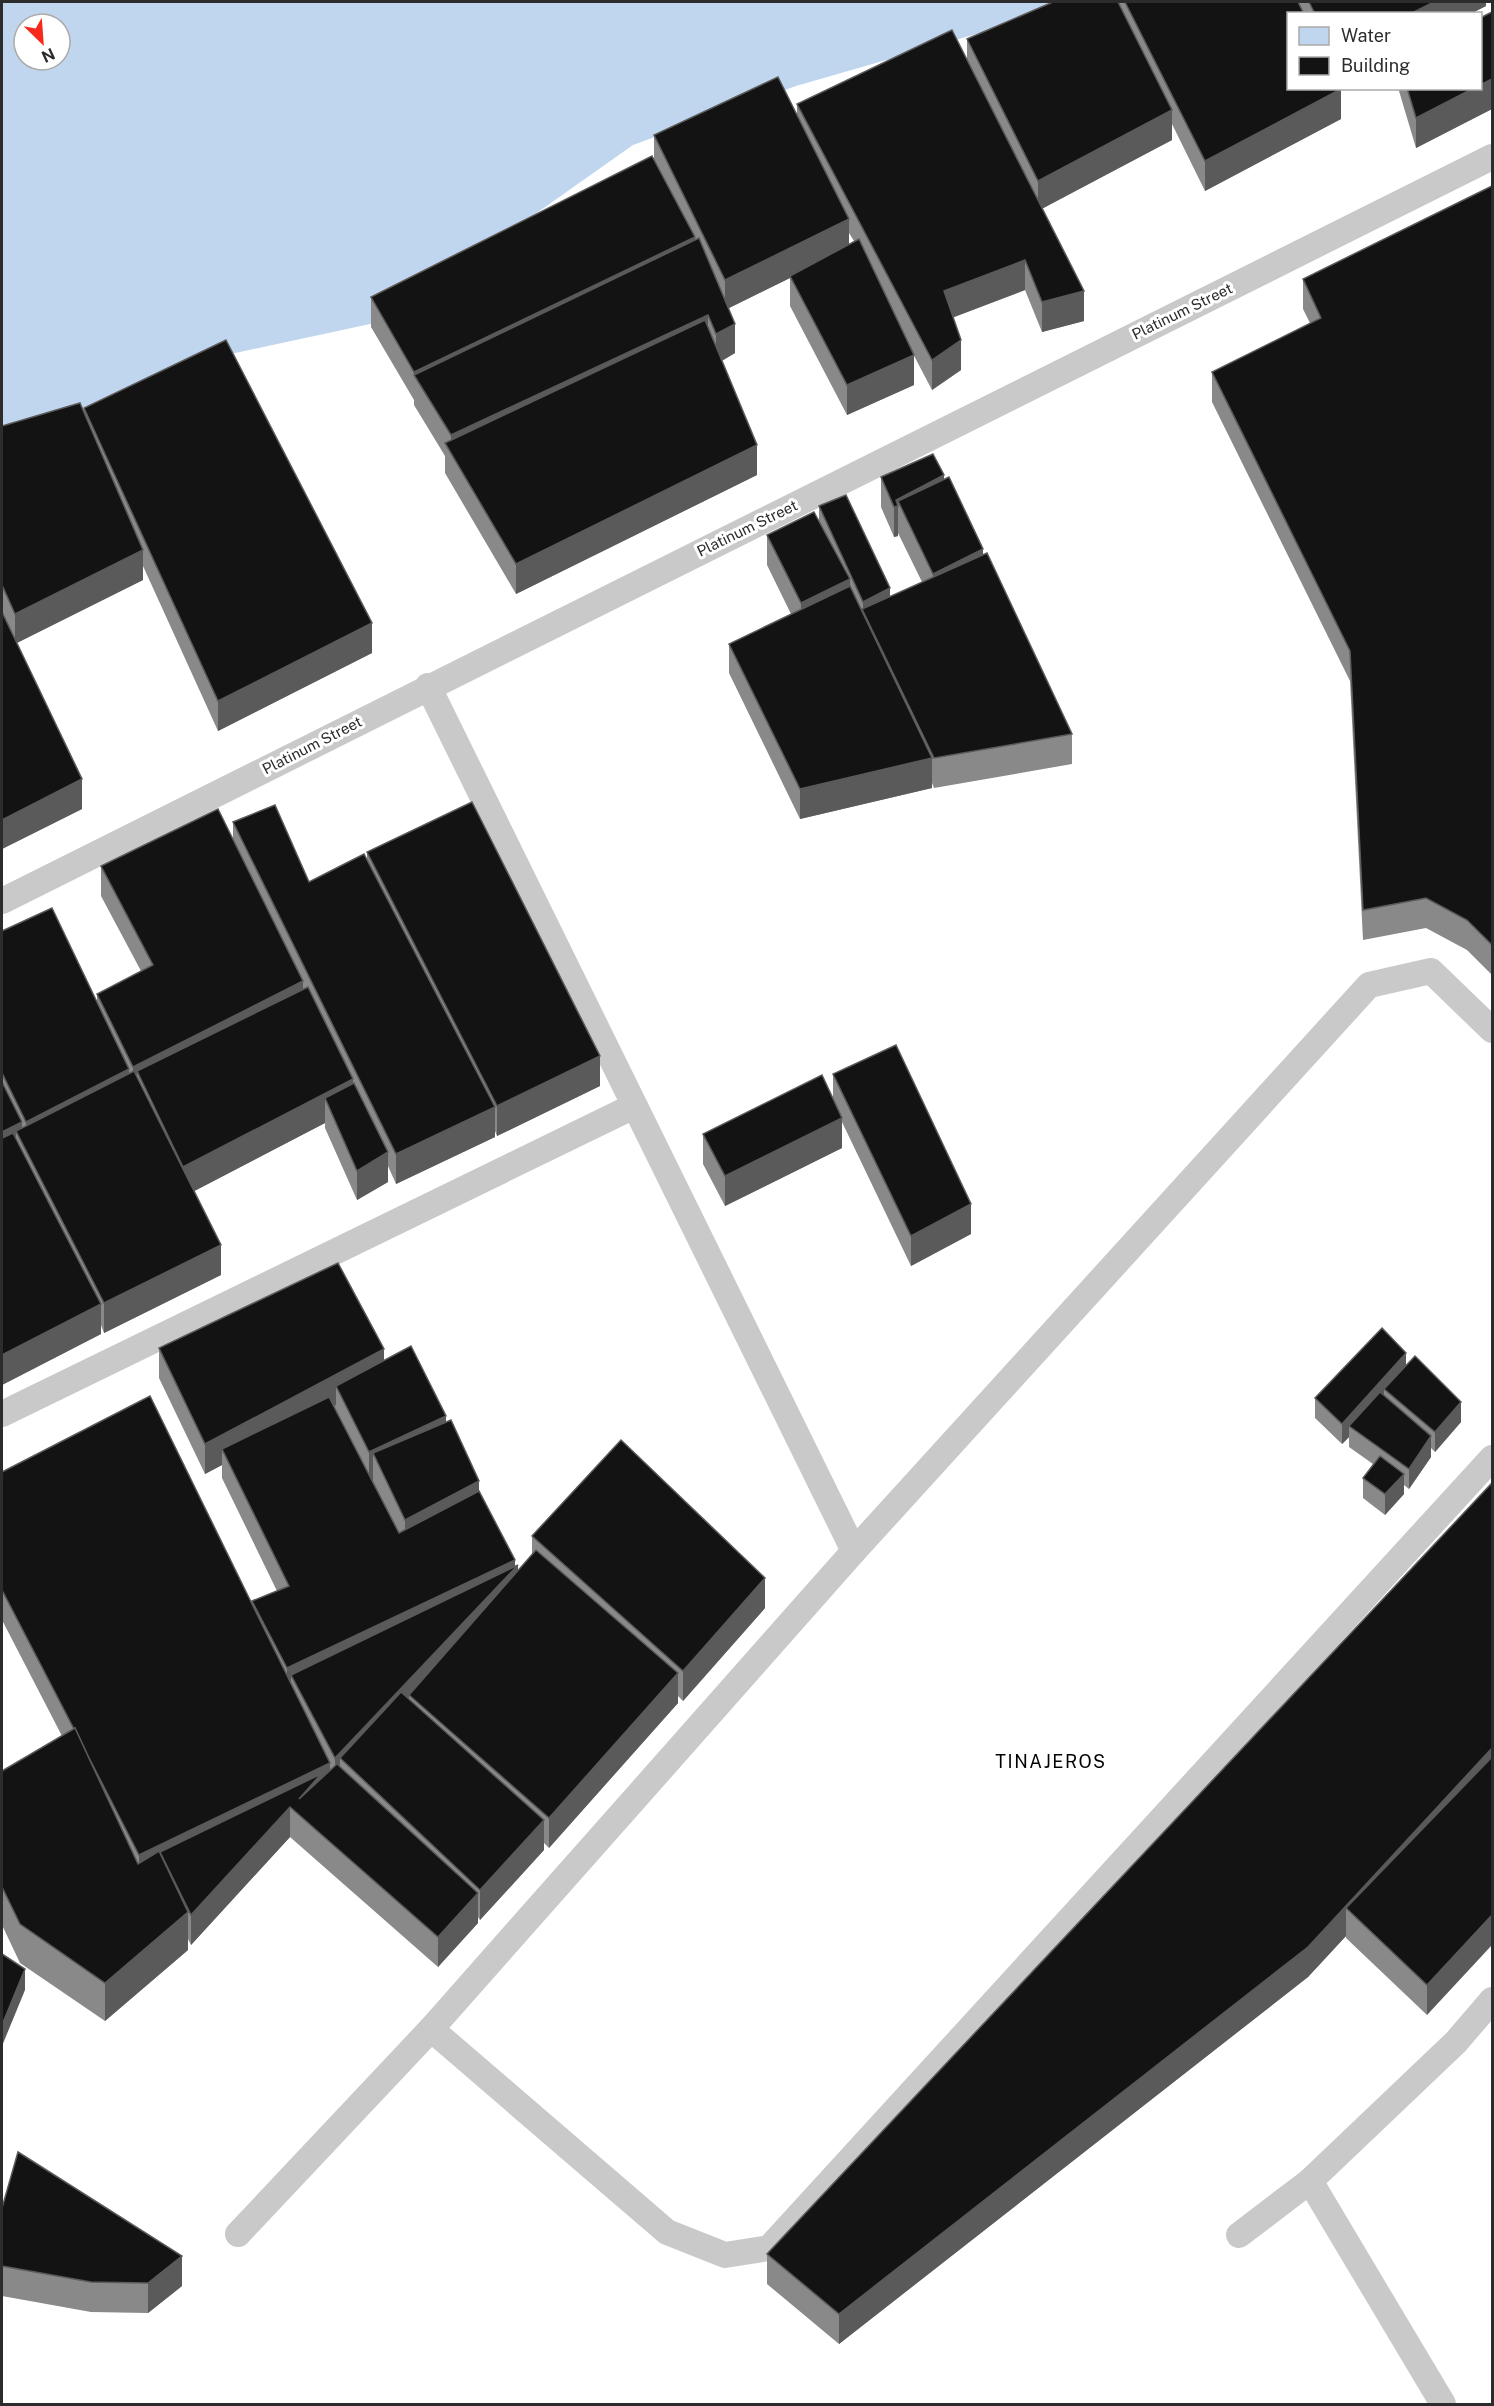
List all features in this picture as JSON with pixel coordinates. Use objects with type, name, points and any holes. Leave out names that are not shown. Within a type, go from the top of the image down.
[{"type":"lane","name":"Platinum Street","points":[[2,901],[1492,156]]},
{"type":"lane","points":[[428,686],[854,1551]]},
{"type":"lane","points":[[238,2234],[431,2029],[854,1551],[1370,985],[1431,971],[1492,1030]]},
{"type":"lane","points":[[2,1414],[634,1107]]},
{"type":"lane","points":[[431,2029],[667,2232],[725,2256],[769,2248],[1492,1458]]},
{"type":"lane","points":[[1239,2235],[1310,2181],[1456,2042],[1492,2000]]},
{"type":"lane","points":[[1310,2181],[1443,2404]]},
{"type":"water","points":[[2,2],[1087,2],[796,86],[633,145],[384,321],[217,357],[2,453]]},
{"type":"building","points":[[1053,2],[1118,2],[1172,110],[1038,181],[967,39]]},
{"type":"building","points":[[1125,2],[1298,2],[1303,12],[1287,12],[1287,90],[1339,90],[1205,161]]},
{"type":"building","points":[[1309,2],[1434,2],[1414,12],[1314,12]]},
{"type":"building","points":[[1492,12],[1492,79],[1482,84],[1482,17]]},
{"type":"building","points":[[952,30],[1084,291],[1042,302],[1025,260],[944,291],[961,340],[932,360],[797,104]]},
{"type":"building","points":[[778,77],[849,219],[725,280],[654,135]]},
{"type":"building","points":[[1408,90],[1470,90],[1416,118]]},
{"type":"building","points":[[652,156],[695,237],[414,372],[371,297]]},
{"type":"building","points":[[1492,186],[1492,945],[1467,920],[1426,898],[1363,910],[1350,651],[1212,372],[1321,318],[1303,279]]},
{"type":"building","points":[[699,238],[735,324],[716,334],[708,315],[451,435],[414,375]]},
{"type":"building","points":[[859,239],[914,355],[847,385],[790,276]]},
{"type":"building","points":[[705,320],[757,445],[516,564],[445,443]]},
{"type":"building","points":[[226,340],[372,623],[218,701],[84,408]]},
{"type":"building","points":[[80,403],[143,550],[15,614],[2,585],[2,426]]},
{"type":"building","points":[[933,454],[944,475],[896,500],[898,506],[894,507],[881,477]]},
{"type":"building","points":[[949,477],[983,549],[933,574],[898,501]]},
{"type":"building","points":[[846,495],[890,588],[863,602],[819,506]]},
{"type":"building","points":[[814,512],[850,579],[801,603],[767,535]]},
{"type":"building","points":[[987,553],[1072,734],[934,758],[862,609]]},
{"type":"building","points":[[850,586],[932,758],[800,789],[729,644]]},
{"type":"building","points":[[2,612],[82,779],[2,820]]},
{"type":"building","points":[[472,802],[600,1056],[497,1106],[367,852]]},
{"type":"building","points":[[275,805],[309,882],[364,854],[495,1107],[396,1154],[233,822]]},
{"type":"building","points":[[218,809],[303,981],[133,1067],[97,994],[153,965],[101,866]]},
{"type":"building","points":[[52,908],[129,1069],[26,1122],[2,1073],[2,931]]},
{"type":"building","points":[[308,987],[353,1079],[183,1167],[137,1071]]},
{"type":"building","points":[[896,1045],[971,1204],[911,1236],[833,1074]]},
{"type":"building","points":[[134,1071],[221,1245],[104,1303],[16,1131]]},
{"type":"building","points":[[822,1075],[842,1118],[725,1176],[703,1134]]},
{"type":"building","points":[[2,1082],[22,1122],[2,1132]]},
{"type":"building","points":[[354,1083],[388,1152],[357,1171],[325,1098]]},
{"type":"building","points":[[13,1133],[101,1304],[2,1355],[2,1138]]},
{"type":"building","points":[[338,1263],[384,1349],[205,1444],[159,1348]]},
{"type":"building","points":[[1382,1328],[1406,1353],[1342,1424],[1315,1398]]},
{"type":"building","points":[[411,1346],[446,1416],[369,1452],[336,1386]]},
{"type":"building","points":[[1415,1356],[1461,1402],[1435,1432],[1384,1389]]},
{"type":"building","points":[[1380,1392],[1431,1436],[1409,1469],[1349,1426]]},
{"type":"building","points":[[150,1396],[330,1763],[139,1855],[2,1590],[2,1472]]},
{"type":"building","points":[[329,1397],[399,1533],[479,1491],[515,1560],[287,1668],[252,1601],[289,1586],[222,1449]]},
{"type":"building","points":[[451,1420],[479,1481],[405,1520],[373,1453]]},
{"type":"building","points":[[621,1440],[765,1578],[683,1671],[532,1536]]},
{"type":"building","points":[[1380,1456],[1404,1474],[1385,1494],[1363,1478]]},
{"type":"building","points":[[1492,1483],[1492,1748],[1308,1947],[839,2314],[767,2254]]},
{"type":"building","points":[[536,1550],[678,1673],[549,1818],[409,1695]]},
{"type":"building","points":[[518,1565],[335,1758],[291,1675]]},
{"type":"building","points":[[401,1692],[544,1820],[480,1890],[340,1758]]},
{"type":"building","points":[[75,1728],[138,1864],[159,1851],[188,1912],[105,1983],[20,1924],[2,1887],[2,1771]]},
{"type":"building","points":[[1492,1757],[1492,1915],[1427,1985],[1346,1908]]},
{"type":"building","points":[[337,1764],[478,1893],[438,1937],[290,1807],[191,1915],[160,1852],[321,1774],[299,1799]]},
{"type":"building","points":[[2,1954],[25,1969],[2,2025]]},
{"type":"building","points":[[18,2152],[182,2256],[148,2283],[91,2282],[2,2266],[2,2208]]},
{"type":"district","name":"TINAJEROS","points":[[1051,1761]]}]
